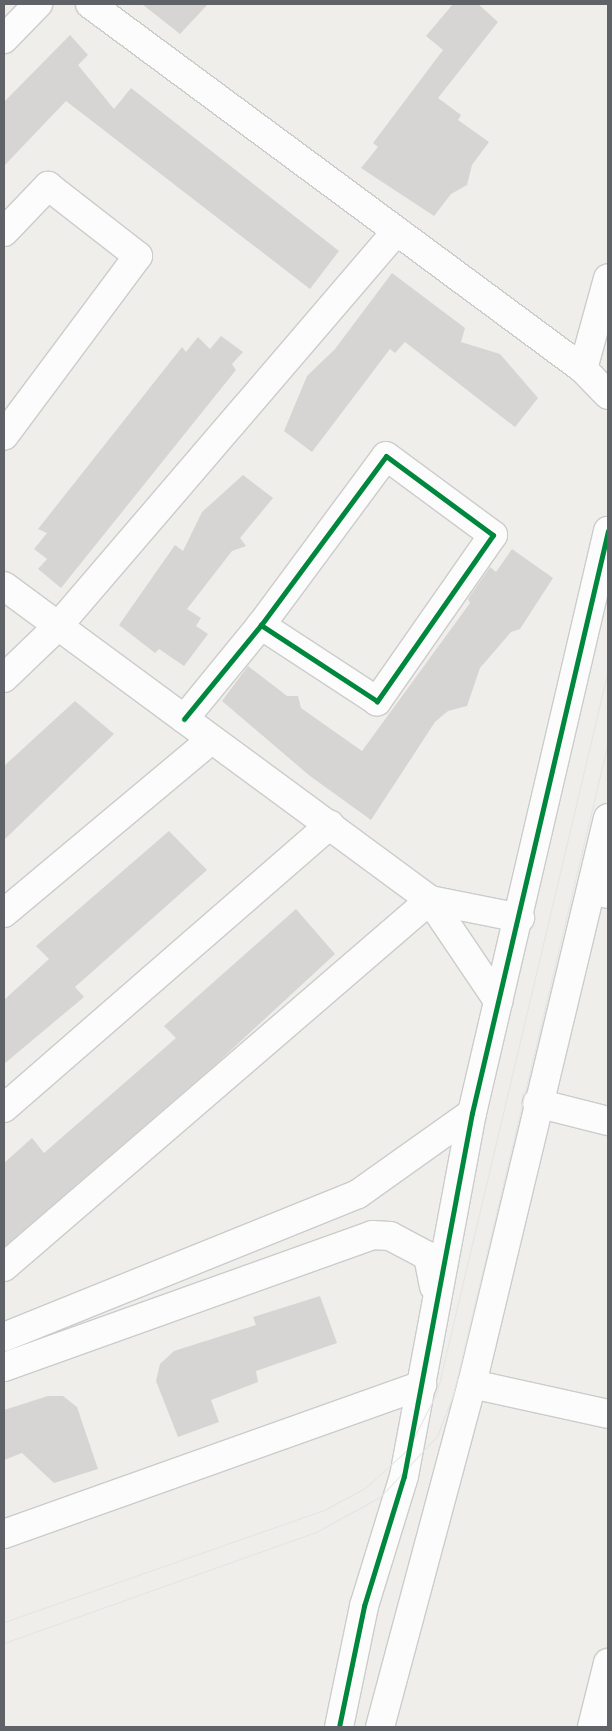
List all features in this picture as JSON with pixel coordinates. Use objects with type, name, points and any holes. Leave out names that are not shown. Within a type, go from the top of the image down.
[{"type":"street","points":[[4,39],[38,4]]},
{"type":"street","points":[[90,4],[395,233],[583,369],[608,395]]},
{"type":"street","points":[[4,232],[48,186],[138,256],[4,436]]},
{"type":"street","points":[[4,678],[59,625],[395,233]]},
{"type":"street","points":[[583,369],[608,278]]},
{"type":"street","points":[[184,718],[262,625],[386,456],[493,535],[377,701],[262,625]]},
{"type":"street","points":[[339,1727],[364,1606],[404,1476],[422,1385],[435,1294],[472,1113],[498,1001],[520,918],[608,532]]},
{"type":"street","points":[[4,586],[430,900],[498,1001]]},
{"type":"street","points":[[4,913],[211,740]]},
{"type":"street","points":[[380,1727],[472,1384],[537,1103],[600,892],[608,818]]},
{"type":"street","points":[[4,1108],[330,825]]},
{"type":"street","points":[[430,900],[520,918]]},
{"type":"street","points":[[4,1267],[430,900]]},
{"type":"street","points":[[537,1103],[608,1121]]},
{"type":"street","points":[[4,1338],[358,1194],[472,1113]]},
{"type":"street","points":[[4,1367],[372,1235],[390,1236],[428,1256],[435,1294]]},
{"type":"street","points":[[472,1384],[608,1414]]},
{"type":"street","points":[[4,1534],[422,1385]]},
{"type":"street","points":[[592,1727],[608,1663]]},
{"type":"building","points":[[142,4],[208,4],[180,34]]},
{"type":"building","points":[[453,4],[478,4],[498,22],[438,98],[461,115],[458,120],[489,142],[472,165],[467,185],[451,194],[434,216],[361,168],[378,147],[373,143],[443,50],[426,36]]},
{"type":"building","points":[[70,35],[88,55],[78,65],[114,109],[131,88],[339,251],[310,289],[66,101],[4,166],[4,102]]},
{"type":"building","points":[[392,273],[465,328],[461,342],[500,354],[538,398],[515,427],[405,342],[395,353],[390,349],[312,452],[284,431],[307,376],[335,349]]},
{"type":"building","points":[[221,336],[243,352],[232,364],[236,370],[61,588],[38,569],[47,559],[34,549],[47,533],[38,529],[182,347],[186,352],[198,337],[210,349]]},
{"type":"building","points":[[243,475],[273,498],[240,538],[246,546],[232,551],[187,609],[201,618],[196,626],[208,634],[184,666],[159,649],[155,653],[119,625],[175,545],[183,551],[202,512]]},
{"type":"building","points":[[512,549],[553,578],[520,629],[511,632],[480,668],[467,706],[448,711],[435,722],[371,820],[310,776],[222,701],[248,666],[287,696],[298,696],[301,708],[362,751],[470,603],[468,599],[490,567],[496,572]]},
{"type":"building","points":[[75,701],[114,734],[4,840],[4,766]]},
{"type":"building","points":[[169,831],[207,870],[75,987],[84,997],[4,1064],[4,1000],[49,959],[36,946]]},
{"type":"building","points":[[296,909],[335,954],[215,1065],[4,1247],[4,1163],[32,1138],[44,1153],[176,1038],[164,1026]]},
{"type":"building","points":[[320,1296],[337,1343],[256,1371],[258,1382],[211,1400],[219,1422],[178,1437],[156,1381],[160,1364],[174,1351],[256,1325],[253,1317]]},
{"type":"building","points":[[48,1396],[63,1396],[77,1407],[98,1469],[54,1483],[22,1453],[4,1460],[4,1410]]},
{"type":"tram line","points":[[4,1622],[324,1510],[365,1488],[408,1449],[437,1392],[608,670]]},
{"type":"tram line","points":[[4,1643],[316,1532],[380,1497],[437,1436],[453,1395],[608,742]]},
{"type":"cycle path","points":[[184,719],[261,625],[386,456],[493,535],[377,701],[261,625]]},
{"type":"cycle path","points":[[339,1727],[364,1606],[404,1476],[472,1113],[608,531]]}]
